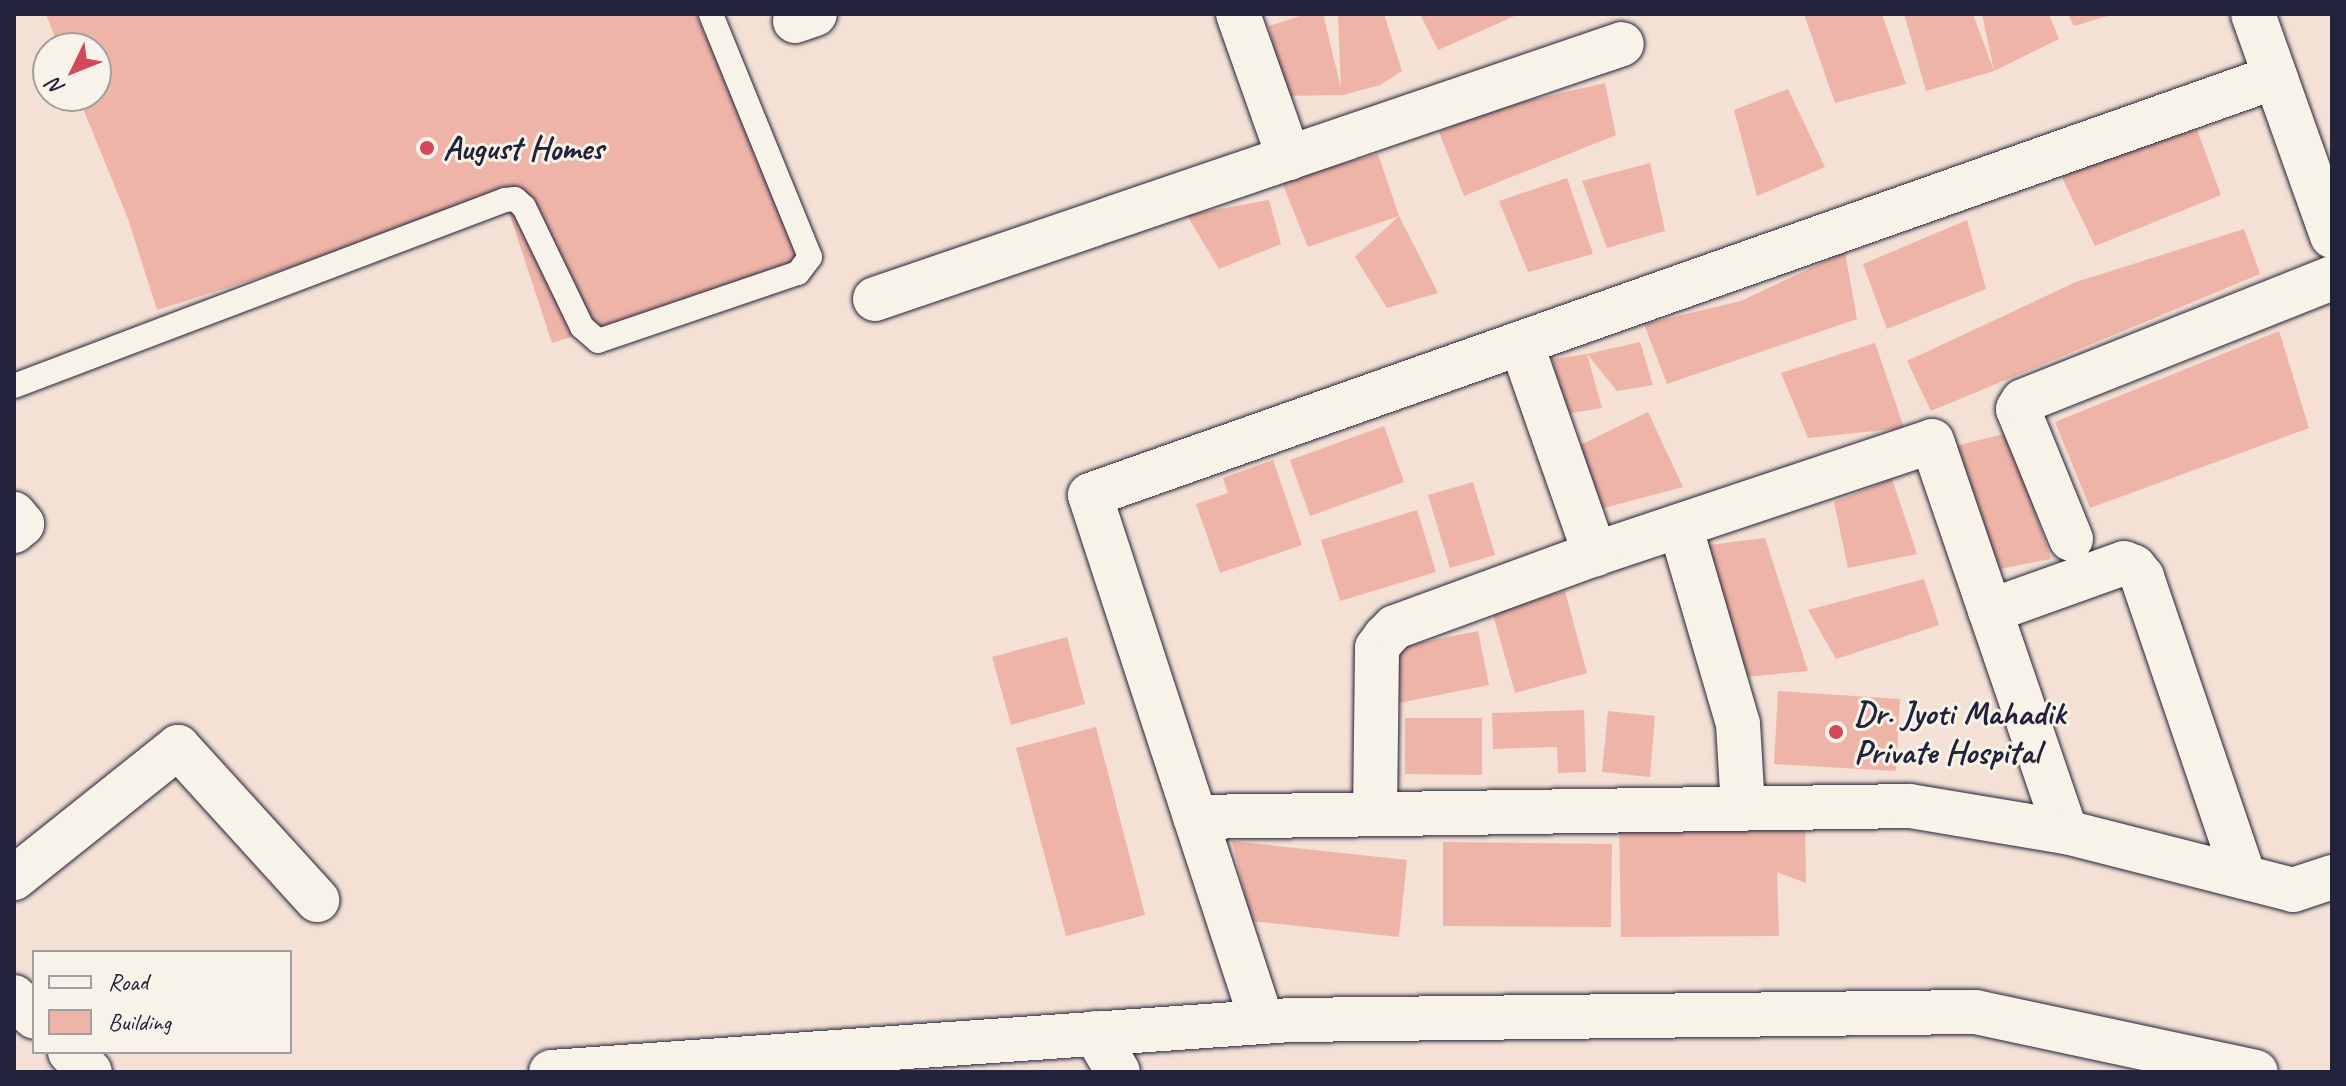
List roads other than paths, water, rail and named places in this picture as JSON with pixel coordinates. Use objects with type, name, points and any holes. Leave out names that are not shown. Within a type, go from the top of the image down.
[{"type":"street","points":[[1238,14],[1289,158]]},
{"type":"street","points":[[2253,14],[2332,236]]},
{"type":"street","points":[[875,299],[1622,44]]},
{"type":"street","points":[[1262,1022],[1090,495],[2275,77]]},
{"type":"street","points":[[2071,539],[2018,409],[2023,401],[2332,278]]},
{"type":"street","points":[[1521,343],[1595,554]]},
{"type":"street","points":[[1375,814],[1377,648],[1395,627],[1595,554],[1681,529],[1932,441],[2066,832]]},
{"type":"street","points":[[14,514],[22,524],[14,531]]},
{"type":"street","points":[[1681,529],[1738,724],[1743,809]]},
{"type":"street","points":[[1990,611],[2124,563],[2134,567],[2142,577],[2244,877]]},
{"type":"street","points":[[14,878],[178,747],[317,900]]},
{"type":"street","points":[[1195,817],[1910,806],[2066,832],[2293,890],[2332,877]]},
{"type":"street","points":[[14,997],[32,1014]]},
{"type":"street","points":[[551,1072],[726,1065],[1262,1022],[1976,1012],[2237,1070]]},
{"type":"street","points":[[1095,1033],[1118,1072]]},
{"type":"street","points":[[72,1054],[90,1072]]},
{"type":"lane","points":[[14,386],[505,200],[515,199],[524,207],[582,327],[598,341],[798,273],[810,257],[711,14]]},
{"type":"place","name":"August Homes","points":[[427,148]]},
{"type":"place","name":"Dr. Jyoti Mahadik Private Hospital","points":[[1836,732]]}]
